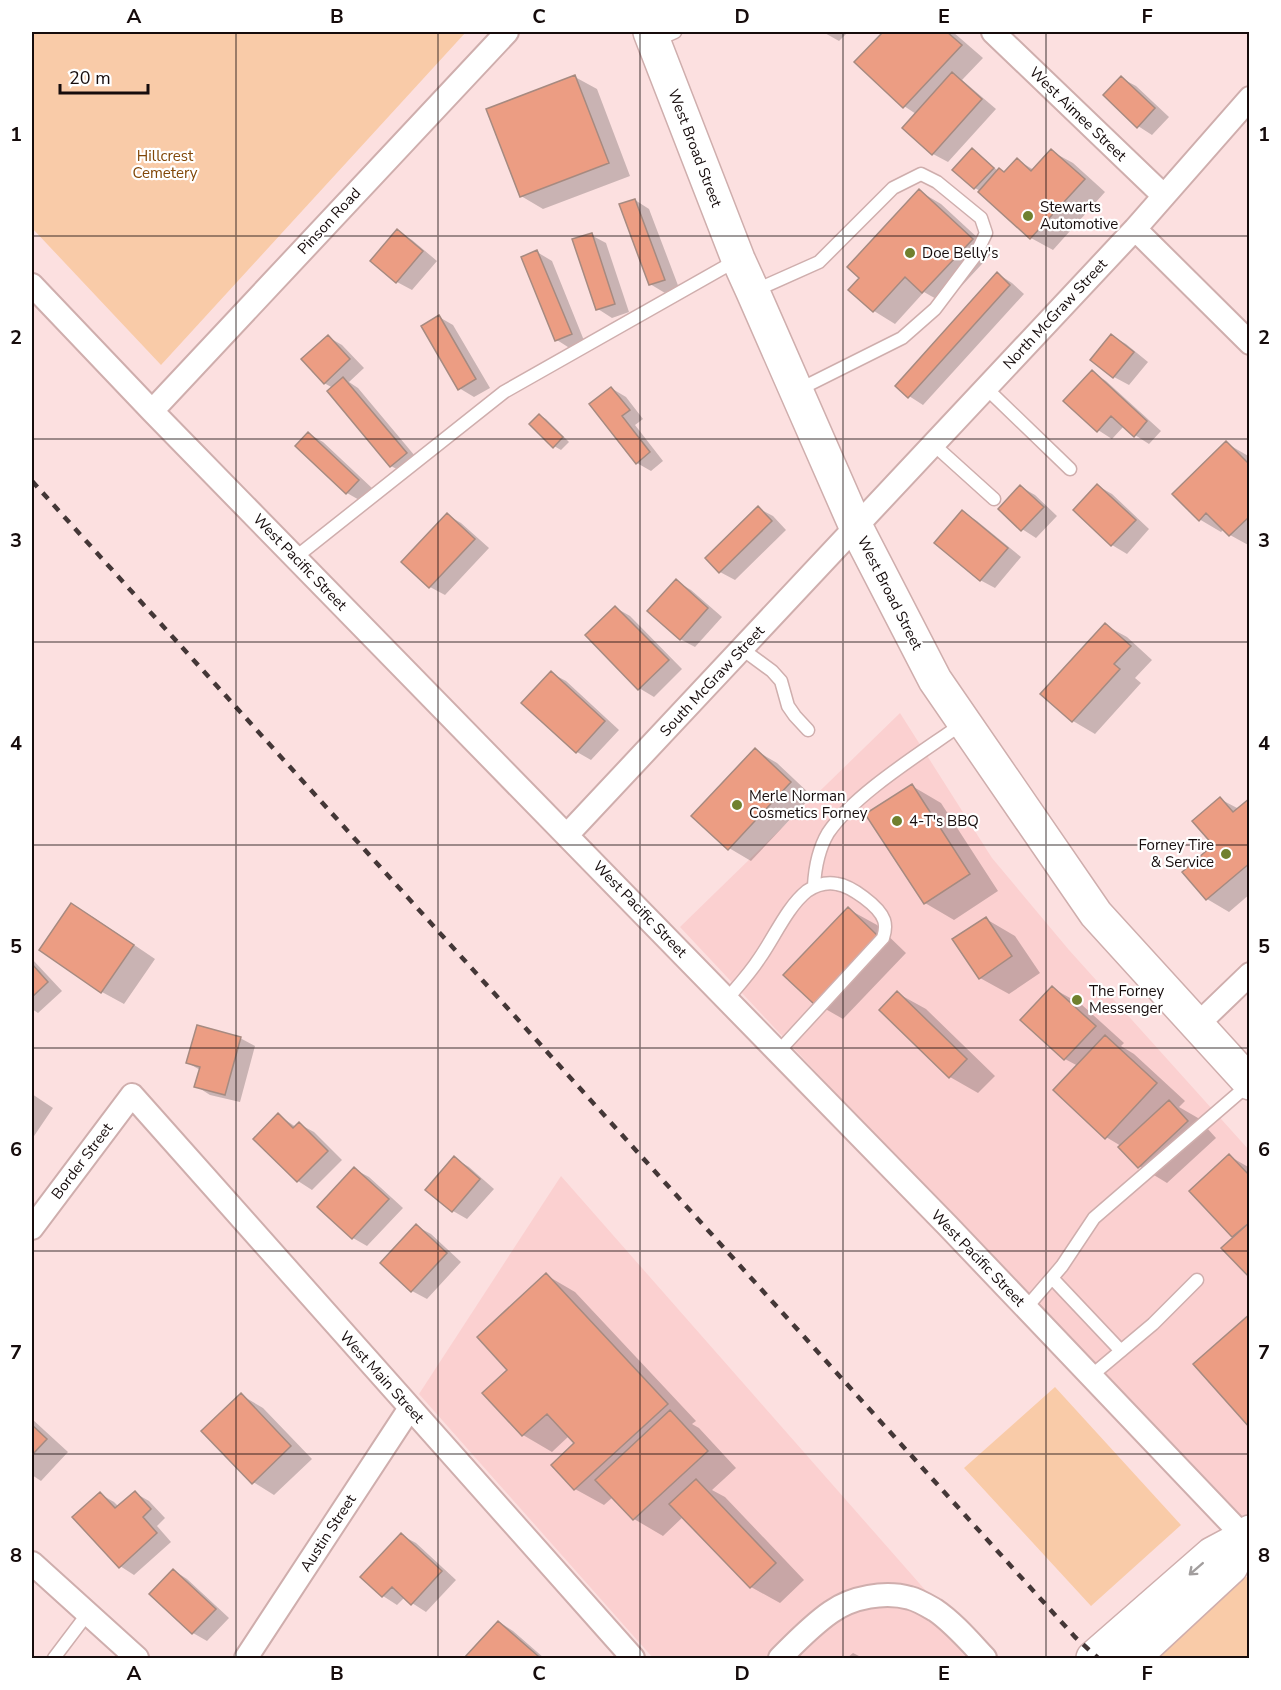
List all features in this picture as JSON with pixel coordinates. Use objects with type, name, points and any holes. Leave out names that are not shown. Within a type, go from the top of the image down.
[{"type":"main road","name":"West Broad Street","points":[[660,35],[738,259],[856,527],[935,680],[1096,914],[1250,1083]]},
{"type":"main road","points":[[1095,1657],[1212,1554],[1248,1537]]},
{"type":"main road","points":[[1133,1659],[1231,1567],[1248,1537]]},
{"type":"street","name":"Pinson Road","points":[[152,411],[507,32]]},
{"type":"street","name":"West Aimee Street","points":[[993,32],[1164,196]]},
{"type":"street","name":"North McGraw Street","points":[[856,527],[1135,229],[1250,98]]},
{"type":"street","points":[[1135,229],[1250,343]]},
{"type":"street","name":"West Pacific Street","points":[[32,285],[1248,1537]]},
{"type":"street","name":"South McGraw Street","points":[[567,835],[856,527]]},
{"type":"street","points":[[1196,1026],[1250,974]]},
{"type":"street","name":"Border Street","points":[[32,1228],[132,1095]]},
{"type":"street","name":"West Main Street","points":[[132,1095],[633,1659]]},
{"type":"street","name":"Austin Street","points":[[246,1659],[410,1408]]},
{"type":"street","points":[[32,1563],[137,1659]]},
{"type":"street","points":[[780,1659],[832,1610],[859,1598],[889,1596],[911,1598],[936,1611],[956,1628],[985,1659]]},
{"type":"lane","points":[[753,292],[819,262],[893,188],[921,174],[937,182],[981,218],[986,233],[975,256],[935,309],[902,339],[796,391]]},
{"type":"lane","points":[[296,557],[504,392],[738,259]]},
{"type":"lane","points":[[986,388],[1070,469]]},
{"type":"lane","points":[[933,444],[994,499]]},
{"type":"lane","points":[[742,648],[772,671],[781,681],[788,706],[808,730]]},
{"type":"lane","points":[[814,886],[818,856],[841,816],[868,792],[964,723]]},
{"type":"lane","points":[[727,999],[758,961],[796,901],[814,886],[838,884],[851,889],[870,902],[885,922],[883,938],[778,1052]]},
{"type":"lane","points":[[1026,1308],[1062,1266],[1094,1218],[1250,1083]]},
{"type":"lane","points":[[1052,1278],[1120,1351]]},
{"type":"lane","points":[[1090,1376],[1153,1324],[1197,1280]]},
{"type":"lane","points":[[54,1659],[88,1613]]},
{"type":"shaded area","points":[[900,713],[992,858],[1069,950],[1249,1150],[1249,1534],[680,927]]},
{"type":"shaded area","points":[[561,1176],[985,1658],[653,1658],[419,1394]]},
{"type":"green space","name":"Hillcrest Cemetery","points":[[32,32],[466,32],[161,365],[32,228]]},
{"type":"green space","points":[[1055,1387],[1181,1525],[1091,1606],[964,1468]]},
{"type":"green space","points":[[1241,1570],[1249,1580],[1249,1658],[1144,1658]]},
{"type":"building","points":[[883,32],[947,32],[962,45],[903,108],[854,62]]},
{"type":"building","points":[[952,72],[982,99],[932,155],[902,128]]},
{"type":"building","points":[[575,75],[609,163],[520,197],[486,109]]},
{"type":"building","points":[[1121,76],[1155,108],[1137,128],[1103,95]]},
{"type":"building","points":[[972,148],[994,168],[974,189],[952,170]]},
{"type":"building","name":"Stewarts Automotive","points":[[1051,149],[1085,179],[1030,239],[978,192],[999,168],[1004,172],[1017,158],[1031,171]]},
{"type":"building","name":"Doe Belly's","points":[[919,189],[973,239],[922,293],[905,277],[873,312],[848,290],[859,278],[847,267]]},
{"type":"building","points":[[635,199],[665,280],[649,285],[619,204]]},
{"type":"building","points":[[397,229],[423,251],[396,283],[370,261]]},
{"type":"building","points":[[592,233],[615,304],[596,310],[572,239]]},
{"type":"building","points":[[537,250],[572,334],[555,341],[521,257]]},
{"type":"building","points":[[997,272],[1010,285],[908,398],[895,386]]},
{"type":"building","points":[[439,315],[476,379],[458,390],[421,326]]},
{"type":"building","points":[[1111,334],[1134,352],[1113,378],[1090,360]]},
{"type":"building","points":[[328,335],[350,359],[324,384],[301,359]]},
{"type":"building","points":[[1092,370],[1147,421],[1134,437],[1111,416],[1097,432],[1063,401]]},
{"type":"building","points":[[343,377],[407,453],[390,467],[327,391]]},
{"type":"building","points":[[611,387],[630,410],[622,416],[650,452],[636,464],[589,404]]},
{"type":"building","points":[[539,414],[563,437],[553,448],[529,424]]},
{"type":"building","points":[[308,432],[359,480],[346,494],[295,446]]},
{"type":"building","points":[[1226,441],[1250,465],[1250,516],[1229,536],[1206,513],[1199,521],[1172,494]]},
{"type":"building","points":[[1097,484],[1136,520],[1111,546],[1073,510]]},
{"type":"building","points":[[1020,485],[1044,507],[1021,531],[998,509]]},
{"type":"building","points":[[758,506],[772,521],[719,573],[705,558]]},
{"type":"building","points":[[962,510],[1008,548],[980,581],[934,543]]},
{"type":"building","points":[[447,513],[475,539],[429,588],[401,562]]},
{"type":"building","points":[[676,579],[708,608],[680,640],[647,611]]},
{"type":"building","points":[[615,606],[669,660],[638,690],[585,635]]},
{"type":"building","points":[[1105,623],[1131,646],[1114,664],[1120,669],[1072,722],[1040,694]]},
{"type":"building","points":[[551,671],[605,721],[576,753],[521,703]]},
{"type":"building","points":[[755,748],[791,782],[728,850],[691,816]]},
{"type":"building","points":[[912,784],[970,874],[924,904],[865,814]]},
{"type":"building","name":"Forney Tire & Service","points":[[1220,797],[1233,812],[1250,798],[1250,863],[1206,900],[1182,872],[1213,845],[1192,821]]},
{"type":"building","points":[[71,903],[134,945],[101,993],[39,950]]},
{"type":"building","points":[[848,907],[878,936],[814,1004],[783,975]]},
{"type":"building","points":[[986,917],[1012,956],[979,979],[952,939]]},
{"type":"building","points":[[32,964],[48,982],[32,997]]},
{"type":"building","points":[[1052,986],[1096,1026],[1064,1060],[1020,1020]]},
{"type":"building","points":[[897,991],[967,1059],[949,1078],[879,1010]]},
{"type":"building","points":[[197,1025],[241,1037],[225,1095],[194,1087],[200,1067],[186,1063]]},
{"type":"building","points":[[1105,1035],[1157,1083],[1105,1139],[1053,1090]]},
{"type":"building","points":[[1169,1100],[1188,1121],[1138,1168],[1118,1147]]},
{"type":"building","points":[[278,1113],[293,1128],[299,1122],[328,1151],[297,1182],[253,1139]]},
{"type":"building","points":[[1229,1154],[1250,1176],[1250,1222],[1232,1237],[1189,1191]]},
{"type":"building","points":[[454,1156],[480,1179],[452,1212],[425,1190]]},
{"type":"building","points":[[354,1167],[389,1199],[352,1239],[317,1207]]},
{"type":"building","points":[[1250,1222],[1250,1278],[1221,1248]]},
{"type":"building","points":[[416,1224],[447,1253],[411,1292],[380,1263]]},
{"type":"building","points":[[546,1273],[668,1404],[574,1490],[551,1465],[574,1443],[547,1414],[522,1436],[482,1393],[507,1370],[477,1337]]},
{"type":"building","points":[[1250,1314],[1250,1428],[1193,1364]]},
{"type":"building","points":[[241,1393],[291,1446],[252,1484],[201,1431]]},
{"type":"building","points":[[670,1410],[708,1451],[633,1520],[595,1480]]},
{"type":"building","points":[[32,1425],[47,1439],[32,1455]]},
{"type":"building","points":[[696,1479],[776,1563],[750,1588],[669,1504]]},
{"type":"building","points":[[135,1491],[151,1509],[143,1517],[157,1533],[119,1568],[72,1517],[100,1492],[115,1508]]},
{"type":"building","points":[[401,1533],[442,1571],[411,1605],[392,1587],[382,1597],[360,1577]]},
{"type":"building","points":[[173,1569],[216,1609],[192,1634],[149,1594]]},
{"type":"building","points":[[498,1621],[538,1656],[536,1658],[464,1658]]},
{"type":"railway","points":[[32,481],[1075,1637],[1098,1658]]},
{"type":"place","name":"Stewarts Automotive","points":[[1028,216]]},
{"type":"place","name":"Doe Belly's","points":[[910,253]]},
{"type":"place","name":"Merle Norman Cosmetics Forney","points":[[737,805]]},
{"type":"place","name":"4-T's BBQ","points":[[897,821]]},
{"type":"place","name":"Forney Tire & Service","points":[[1226,854]]},
{"type":"place","name":"The Forney Messenger","points":[[1077,1000]]}]
